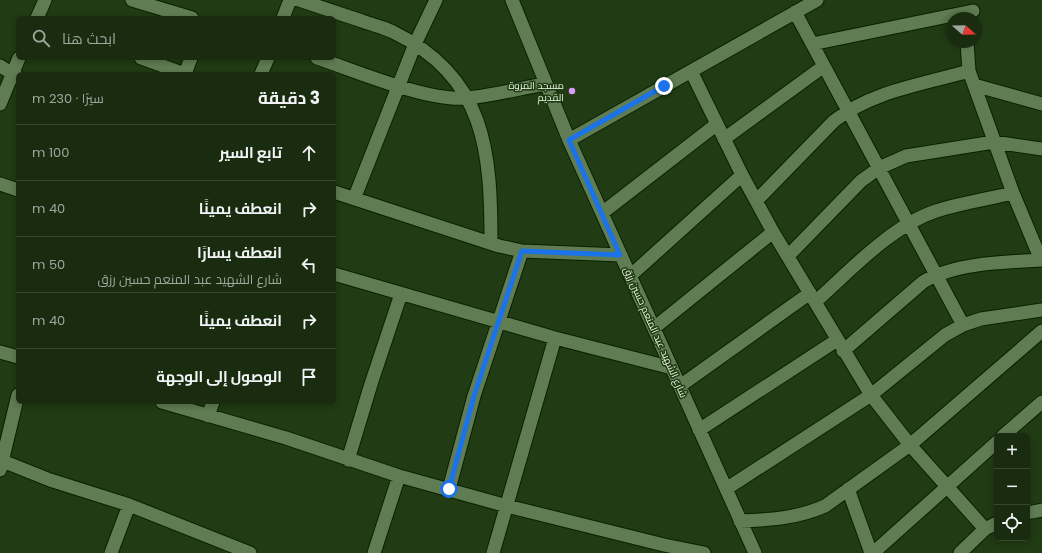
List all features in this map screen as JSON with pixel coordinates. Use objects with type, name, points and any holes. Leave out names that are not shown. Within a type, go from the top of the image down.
[{"type":"street","points":[[38,16],[45,0]]},
{"type":"street","points":[[132,0],[185,16]]},
{"type":"street","points":[[284,16],[290,0]]},
{"type":"street","points":[[298,0],[392,31],[429,53],[441,65],[467,98],[480,125],[489,168],[491,190],[491,243]]},
{"type":"street","points":[[354,199],[398,85],[415,44],[436,0]]},
{"type":"street","name":"شارع الشهيد عبد المنعم حسين رزق","points":[[512,0],[569,140],[755,553]]},
{"type":"street","points":[[569,140],[817,0]]},
{"type":"street","points":[[812,44],[974,10]]},
{"type":"street","points":[[795,12],[963,325]]},
{"type":"street","points":[[700,430],[840,346],[935,274],[960,268],[1042,260],[1013,193],[974,85],[970,71],[968,48]]},
{"type":"street","points":[[0,104],[15,76],[19,60]]},
{"type":"street","points":[[146,60],[180,72]]},
{"type":"street","points":[[186,72],[190,60]]},
{"type":"street","points":[[263,72],[267,60]]},
{"type":"street","points":[[320,60],[336,70],[451,98],[467,98],[546,84]]},
{"type":"street","points":[[0,66],[15,76]]},
{"type":"street","points":[[724,139],[824,66]]},
{"type":"street","points":[[691,71],[742,175],[773,232],[871,396],[910,445],[985,529]]},
{"type":"street","points":[[756,201],[834,120],[847,110],[877,97],[970,71]]},
{"type":"street","points":[[974,85],[1042,104]]},
{"type":"street","points":[[602,213],[717,124]]},
{"type":"street","points":[[788,256],[861,181],[879,168],[906,156],[994,142],[1042,149]]},
{"type":"street","points":[[630,276],[742,175]]},
{"type":"street","points":[[0,184],[16,189]]},
{"type":"street","points":[[336,193],[491,243],[522,251],[620,255]]},
{"type":"street","points":[[680,386],[813,297],[880,245],[909,225],[936,212],[1013,193]]},
{"type":"street","points":[[654,328],[773,232]]},
{"type":"street","points":[[449,489],[474,396],[522,251]]},
{"type":"street","points":[[336,275],[498,320],[555,338],[672,368]]},
{"type":"street","points":[[348,460],[371,384],[401,294]]},
{"type":"street","points":[[726,489],[871,396],[945,335],[963,325],[981,319],[1042,310]]},
{"type":"street","points":[[740,521],[790,517],[825,506],[910,445],[1042,331]]},
{"type":"street","points":[[493,553],[555,338]]},
{"type":"street","points":[[0,352],[16,356]]},
{"type":"street","points":[[1006,433],[1042,402]]},
{"type":"street","points":[[16,403],[1,464],[129,505],[250,553]]},
{"type":"street","points":[[169,404],[286,438],[399,476],[506,506],[664,545],[704,553]]},
{"type":"street","points":[[208,416],[212,404]]},
{"type":"street","points":[[848,489],[872,553],[994,445]]},
{"type":"street","points":[[374,553],[399,476]]},
{"type":"street","points":[[111,553],[129,505]]},
{"type":"street","points":[[1030,512],[1042,510]]},
{"type":"street","points":[[960,553],[985,529],[994,524]]},
{"type":"place","name":"مسجد المروة القديم","points":[[572,91]]},
{"type":"route","points":[[449,489],[474,396],[522,251],[620,255],[569,140],[664,86]]}]
